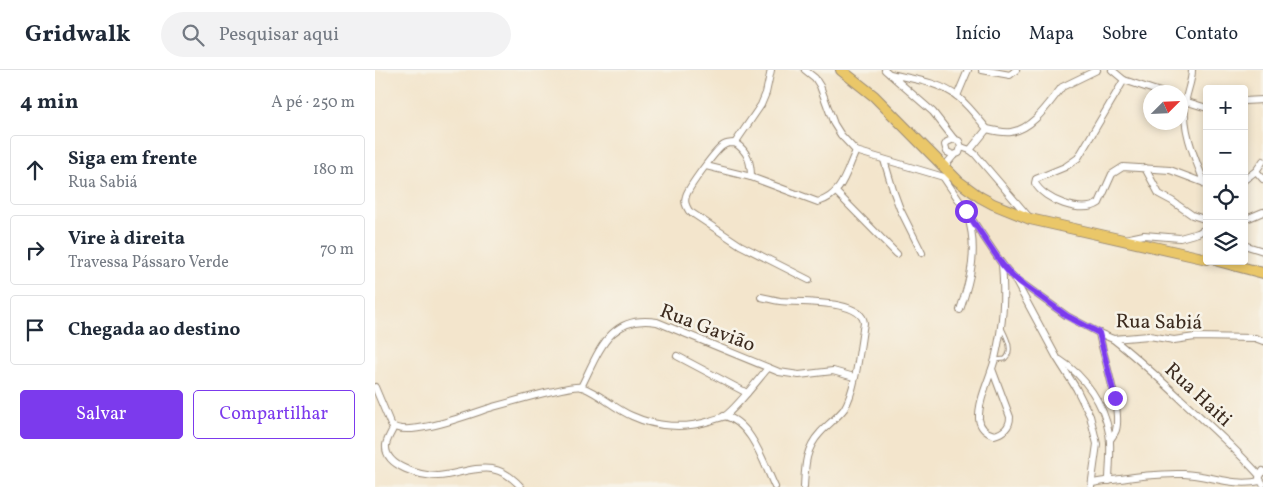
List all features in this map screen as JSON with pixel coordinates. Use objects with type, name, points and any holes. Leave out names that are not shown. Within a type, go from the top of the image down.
[{"type":"main road","points":[[841,70],[874,96],[932,156],[944,173],[980,198],[1030,219],[1203,258]]},
{"type":"main road","points":[[1233,265],[1263,273]]},
{"type":"street","points":[[735,143],[761,105],[766,93],[771,70]]},
{"type":"street","points":[[805,70],[815,78],[834,124],[841,135],[856,151],[884,160],[944,173],[954,155],[959,153],[961,147],[959,141],[954,139],[933,112],[888,72]]},
{"type":"street","points":[[900,70],[910,78]]},
{"type":"street","points":[[957,96],[968,70]]},
{"type":"street","points":[[982,70],[1008,75],[1016,70]]},
{"type":"street","points":[[888,72],[939,87],[957,96],[987,129],[1003,132],[1018,130],[1025,126],[1044,110],[1062,87],[1097,70]]},
{"type":"street","points":[[1112,70],[1124,80],[1143,86]]},
{"type":"street","points":[[1188,85],[1192,70]]},
{"type":"street","points":[[1124,80],[1078,158],[1065,167],[1037,178],[1035,181],[1038,188],[1053,199],[1086,208],[1099,203],[1112,174],[1117,170],[1131,166],[1177,172],[1203,183]]},
{"type":"street","points":[[1248,100],[1263,100]]},
{"type":"street","points":[[1188,102],[1203,107]]},
{"type":"street","points":[[970,150],[987,129]]},
{"type":"street","points":[[1187,130],[1203,176]]},
{"type":"street","points":[[932,156],[947,142],[954,139]]},
{"type":"street","points":[[751,177],[748,157],[741,146],[735,143],[724,144],[706,166],[686,196],[686,206],[689,211],[741,245],[809,280]]},
{"type":"street","points":[[945,145],[947,152],[954,155]]},
{"type":"street","points":[[961,147],[970,150],[1030,219]]},
{"type":"street","points":[[706,166],[751,177],[813,201],[823,200],[836,192],[856,151]]},
{"type":"street","points":[[884,160],[900,209],[921,253]]},
{"type":"street","points":[[1248,177],[1256,171],[1263,161]]},
{"type":"street","points":[[1145,168],[1159,194],[1192,215],[1203,219]]},
{"type":"street","points":[[1256,171],[1263,178]]},
{"type":"street","name":"Rua Sabiá","points":[[944,173],[966,211],[1013,277],[1067,316],[1099,333],[1113,339],[1149,336],[1175,340],[1195,337],[1255,338],[1263,341]]},
{"type":"street","points":[[836,192],[897,254]]},
{"type":"street","points":[[960,310],[969,283],[972,266],[973,239],[966,211]]},
{"type":"street","points":[[1248,218],[1263,212]]},
{"type":"street","points":[[1123,240],[1144,235],[1179,238],[1203,230]]},
{"type":"street","points":[[1198,233],[1203,234]]},
{"type":"street","points":[[1248,246],[1263,251]]},
{"type":"street","points":[[992,369],[1010,417],[1008,427],[999,434],[994,435],[983,429],[979,420],[985,387],[992,369],[1002,328],[1005,294],[1002,264]]},
{"type":"street","points":[[1013,277],[1057,358],[1077,388],[1094,428],[1097,444],[1091,485],[1164,474],[1184,474],[1233,482],[1248,482],[1261,478]]},
{"type":"street","points":[[761,296],[778,301],[828,303],[861,314],[864,323],[854,377],[843,409],[819,434],[809,450],[805,464],[804,487]]},
{"type":"street","name":"Rua Gavião","points":[[581,386],[604,342],[613,332],[620,327],[640,322],[657,322],[787,374],[799,375],[833,371],[854,377]]},
{"type":"street","points":[[1099,333],[1115,398],[1117,414],[1116,430],[1110,440]]},
{"type":"street","name":"Rua Haiti","points":[[1113,339],[1209,425],[1261,478]]},
{"type":"street","points":[[677,356],[747,393]]},
{"type":"street","points":[[1057,358],[1079,375],[1095,396],[1110,440],[1109,481]]},
{"type":"street","points":[[375,386],[387,419],[394,428],[401,430],[410,430],[442,423],[499,405],[581,386],[633,417],[659,424],[689,426],[724,416],[768,368]]},
{"type":"street","points":[[724,416],[735,420],[750,436],[775,487]]},
{"type":"street","points":[[394,428],[386,445],[387,453],[391,460],[398,465],[427,476],[440,476],[478,468],[492,469],[505,473],[521,487]]},
{"type":"lane","points":[[994,360],[1005,359],[1009,354],[1009,347],[1002,328]]},
{"type":"route","points":[[966,211],[1013,277],[1067,316],[1099,333],[1101,348],[1115,398]]}]
